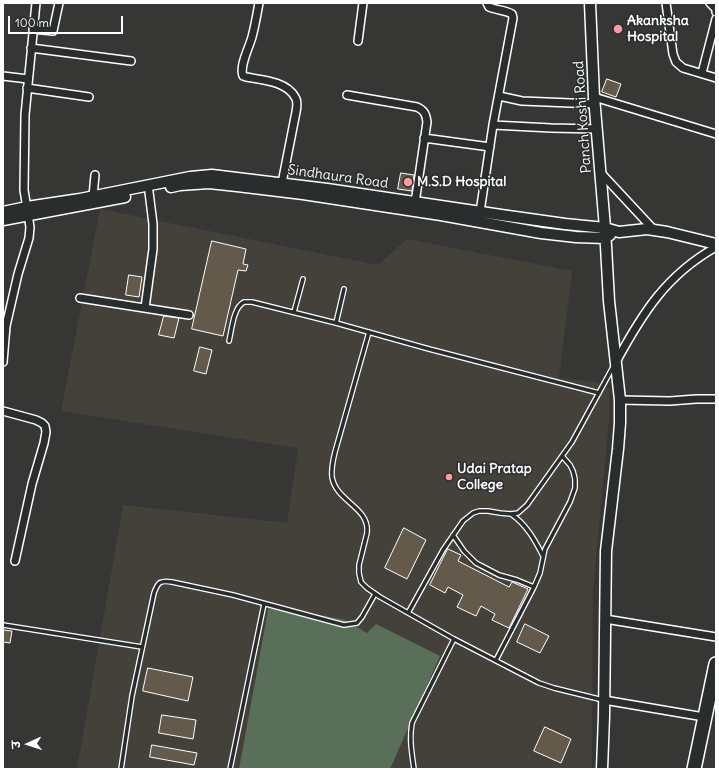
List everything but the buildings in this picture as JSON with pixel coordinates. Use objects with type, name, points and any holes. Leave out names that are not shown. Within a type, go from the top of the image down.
[{"type":"highway","points":[[694,769],[716,664]]},
{"type":"highway","points":[[702,769],[716,702]]},
{"type":"street","points":[[3,362],[6,326],[18,274],[29,238],[30,227],[24,190],[25,115],[36,3]]},
{"type":"street","points":[[33,29],[53,30],[59,3]]},
{"type":"street","points":[[259,3],[252,37],[241,71],[243,76],[281,85],[295,97],[297,105],[296,112],[282,183]]},
{"type":"street","points":[[358,41],[363,3]]},
{"type":"street","points":[[480,212],[493,125],[513,18],[512,14],[493,9],[489,7],[487,3]]},
{"type":"street","name":"Panch Koshi Road","points":[[590,3],[609,301],[620,400],[618,449],[606,551],[602,769]]},
{"type":"street","points":[[666,3],[672,54],[676,62],[683,68],[716,78]]},
{"type":"street","points":[[711,3],[716,9],[716,12]]},
{"type":"street","points":[[702,73],[716,19]]},
{"type":"street","points":[[31,48],[131,61]]},
{"type":"street","points":[[3,76],[28,79]]},
{"type":"street","points":[[27,88],[89,97]]},
{"type":"street","points":[[347,95],[417,107],[426,114],[427,122],[415,203]]},
{"type":"street","points":[[498,96],[522,100],[595,100],[716,134]]},
{"type":"street","points":[[493,125],[597,129]]},
{"type":"street","points":[[424,138],[490,147]]},
{"type":"street","points":[[600,172],[654,230]]},
{"type":"street","points":[[93,196],[95,175]]},
{"type":"street","name":"Sindhaura Road","points":[[3,212],[28,211],[93,196],[190,177],[212,175],[282,183],[565,224],[605,233],[647,229],[716,244]]},
{"type":"street","points":[[3,220],[28,211],[149,192],[180,185],[209,183],[302,194],[576,237],[605,233]]},
{"type":"street","points":[[144,308],[154,239],[149,192]]},
{"type":"street","points":[[616,363],[631,333],[656,297],[687,266],[701,255],[716,247]]},
{"type":"street","points":[[80,298],[189,316]]},
{"type":"street","points":[[620,400],[670,401],[716,399]]},
{"type":"street","points":[[3,411],[36,420],[45,426],[46,432],[32,484],[15,561]]},
{"type":"street","points":[[605,619],[716,637]]},
{"type":"street","points":[[604,700],[704,717]]},
{"type":"lane","points":[[294,312],[303,279]]},
{"type":"lane","points":[[336,323],[344,289]]},
{"type":"lane","points":[[229,340],[238,307],[244,302],[259,304],[599,393]]},
{"type":"lane","points":[[369,332],[334,452],[332,467],[332,478],[336,488],[364,516],[368,528],[360,565],[359,573],[361,582],[375,594],[408,613],[454,639],[539,683],[604,700]]},
{"type":"lane","points":[[408,613],[443,550],[463,521],[473,513],[479,511],[488,510],[511,514],[518,513],[527,506],[572,442],[616,363]]},
{"type":"lane","points":[[496,660],[534,587],[540,573],[545,549],[570,502],[575,488],[574,471],[562,456]]},
{"type":"lane","points":[[511,514],[523,524],[543,556]]},
{"type":"lane","points":[[453,535],[464,551],[476,563],[499,575],[534,587]]},
{"type":"lane","points":[[121,769],[132,696],[142,647],[154,593],[160,582],[172,582],[233,595],[344,625],[356,623],[362,617],[375,594]]},
{"type":"lane","points":[[230,769],[264,604]]},
{"type":"lane","points":[[3,624],[142,647]]},
{"type":"lane","points":[[414,769],[410,744],[412,724],[454,639]]},
{"type":"shaded area","name":"Udai Pratap College","points":[[100,209],[378,265],[407,239],[572,271],[559,378],[596,382],[610,388],[609,421],[593,590],[592,769],[77,769],[123,505],[287,523],[298,448],[61,411]]},
{"type":"green space","points":[[269,605],[345,620],[367,633],[376,624],[440,656],[390,769],[239,769]]},
{"type":"place","name":"Akanksha Hospital","points":[[618,29]]},
{"type":"place","name":"M.S.D Hospital","points":[[408,182]]},
{"type":"place","name":"Udai Pratap College","points":[[449,477]]}]
